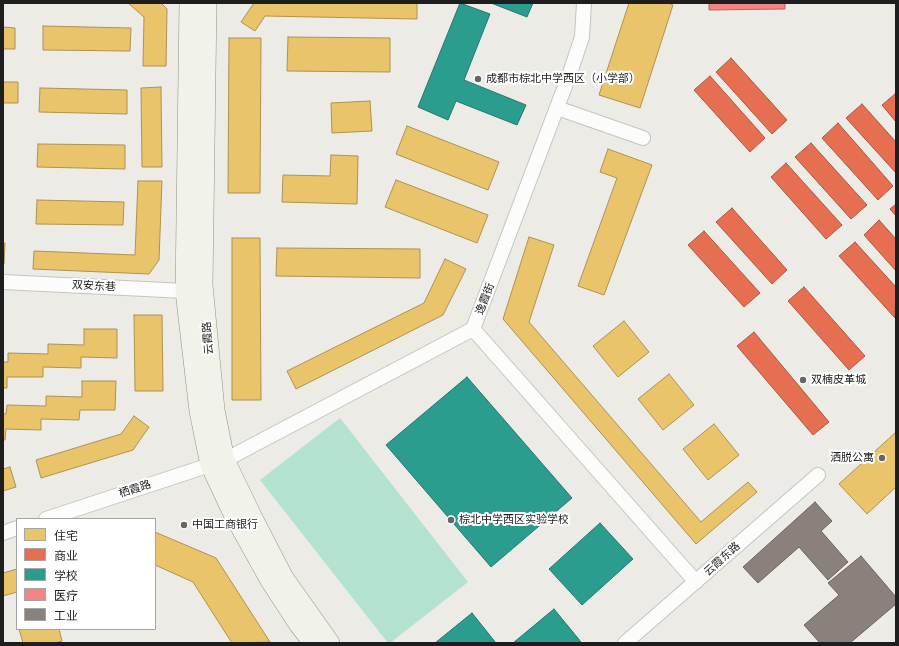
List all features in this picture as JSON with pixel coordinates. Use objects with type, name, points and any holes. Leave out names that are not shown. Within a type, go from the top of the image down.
[{"type":"street","points":[[189,3],[185,291],[199,411],[234,516],[269,579],[299,625],[313,643]]},
{"type":"street","name":"云霞路","points":[[207,3],[203,285],[215,410],[217,462],[284,578],[330,643]]},
{"type":"street","name":"逸霞街","points":[[217,462],[473,329],[557,108],[582,37],[584,3]]},
{"type":"street","points":[[557,108],[643,138]]},
{"type":"street","name":"双安东巷","points":[[3,282],[185,291]]},
{"type":"street","points":[[473,329],[696,582]]},
{"type":"street","name":"栖霞路","points":[[49,518],[217,462]]},
{"type":"street","name":"云霞东路","points":[[624,643],[818,475]]},
{"type":"street","points":[[3,533],[16,528]]},
{"type":"green space","points":[[340,418],[468,582],[390,643],[388,643],[260,480]]},
{"type":"building: 住宅","points":[[128,3],[161,3],[167,9],[166,66],[143,66],[144,17]]},
{"type":"building: 住宅","points":[[254,3],[417,3],[417,19],[265,16],[255,31],[241,22]]},
{"type":"building: 住宅","points":[[629,3],[669,3],[673,5],[640,108],[599,95]]},
{"type":"building: 住宅","points":[[43,26],[131,28],[130,51],[43,50]]},
{"type":"building: 住宅","points":[[3,27],[15,28],[15,49],[3,49]]},
{"type":"building: 住宅","points":[[288,37],[390,38],[390,72],[287,71]]},
{"type":"building: 住宅","points":[[229,38],[261,38],[260,193],[228,193]]},
{"type":"building: 住宅","points":[[3,82],[18,82],[18,103],[3,103]]},
{"type":"building: 住宅","points":[[161,87],[162,167],[142,167],[141,88]]},
{"type":"building: 住宅","points":[[40,88],[127,90],[127,114],[39,112]]},
{"type":"building: 住宅","points":[[370,101],[372,131],[332,133],[331,103]]},
{"type":"building: 住宅","points":[[407,126],[499,162],[488,190],[396,154]]},
{"type":"building: 住宅","points":[[38,144],[125,145],[125,169],[37,167]]},
{"type":"building: 住宅","points":[[608,149],[652,165],[604,295],[578,286],[617,178],[600,172]]},
{"type":"building: 住宅","points":[[331,155],[358,156],[357,204],[282,202],[283,175],[330,176]]},
{"type":"building: 住宅","points":[[396,180],[488,215],[477,243],[385,207]]},
{"type":"building: 住宅","points":[[138,181],[162,181],[159,260],[149,274],[33,269],[34,251],[135,255]]},
{"type":"building: 住宅","points":[[37,200],[124,202],[123,225],[36,224]]},
{"type":"building: 住宅","points":[[529,237],[554,245],[529,322],[701,522],[748,482],[757,492],[696,544],[503,319]]},
{"type":"building: 住宅","points":[[232,238],[260,238],[261,400],[232,400]]},
{"type":"building: 住宅","points":[[3,243],[5,243],[4,264],[3,264]]},
{"type":"building: 住宅","points":[[277,248],[420,249],[420,278],[276,276]]},
{"type":"building: 住宅","points":[[445,259],[466,269],[443,315],[296,389],[287,371],[424,303]]},
{"type":"building: 住宅","points":[[134,315],[162,315],[163,391],[135,391]]},
{"type":"building: 住宅","points":[[624,321],[649,352],[618,377],[593,346]]},
{"type":"building: 住宅","points":[[84,329],[117,329],[117,358],[81,357],[81,368],[43,367],[43,377],[7,377],[7,388],[3,388],[3,362],[8,362],[8,353],[48,354],[48,344],[84,345]]},
{"type":"building: 住宅","points":[[669,374],[694,405],[663,430],[638,399]]},
{"type":"building: 住宅","points":[[82,381],[116,381],[115,410],[80,410],[79,420],[41,419],[41,430],[6,429],[5,440],[3,440],[3,414],[6,414],[7,405],[46,406],[46,396],[82,397]]},
{"type":"building: 住宅","points":[[134,416],[149,427],[133,450],[41,478],[36,460],[121,434]]},
{"type":"building: 住宅","points":[[714,424],[739,455],[708,480],[683,449]]},
{"type":"building: 住宅","name":"洒脱公寓","points":[[896,432],[896,487],[867,514],[839,484]]},
{"type":"building: 住宅","points":[[10,467],[16,487],[3,491],[3,469]]},
{"type":"building: 住宅","points":[[156,532],[216,558],[270,642],[232,643],[193,582],[156,565]]},
{"type":"building: 住宅","points":[[16,569],[16,592],[3,596],[3,573]]},
{"type":"building: 住宅","points":[[19,630],[59,630],[62,641],[54,643],[23,643]]},
{"type":"building: 商业","points":[[731,58],[787,120],[772,134],[716,72]]},
{"type":"building: 商业","points":[[710,76],[765,138],[750,152],[694,90]]},
{"type":"building: 商业","points":[[895,94],[896,95],[896,122],[882,105]]},
{"type":"building: 商业","points":[[862,104],[896,142],[896,173],[846,118]]},
{"type":"building: 商业","points":[[838,123],[893,186],[878,200],[822,138]]},
{"type":"building: 商业","points":[[811,143],[867,205],[851,219],[795,157]]},
{"type":"building: 商业","points":[[786,163],[842,225],[826,239],[771,177]]},
{"type":"building: 商业","points":[[896,204],[896,216],[890,209]]},
{"type":"building: 商业","points":[[732,208],[787,270],[772,284],[716,222]]},
{"type":"building: 商业","points":[[879,220],[896,239],[896,271],[864,235]]},
{"type":"building: 商业","points":[[704,231],[760,293],[744,307],[688,245]]},
{"type":"building: 商业","points":[[855,242],[896,287],[895,318],[839,256]]},
{"type":"building: 商业","points":[[804,287],[865,356],[849,370],[788,301]]},
{"type":"building: 商业","points":[[754,332],[829,422],[813,435],[737,346]]},
{"type":"building: 学校","points":[[460,3],[490,14],[464,80],[526,105],[517,125],[456,101],[448,120],[418,107]]},
{"type":"building: 学校","points":[[491,3],[533,3],[527,17]]},
{"type":"building: 学校","points":[[467,377],[572,498],[491,567],[386,445]]},
{"type":"building: 学校","points":[[600,523],[633,559],[582,605],[549,569]]},
{"type":"building: 学校","points":[[554,609],[581,642],[513,643]]},
{"type":"building: 学校","points":[[472,613],[496,643],[435,643]]},
{"type":"building: 医疗","points":[[709,3],[785,3],[785,9],[709,10]]},
{"type":"building: 工业","points":[[815,502],[832,521],[821,531],[848,562],[828,580],[799,547],[758,583],[743,567]]},
{"type":"building: 工业","points":[[861,556],[896,597],[896,604],[850,643],[820,643],[804,625],[839,595],[828,583]]},
{"type":"place","name":"成都市棕北中学西区（小学部）","points":[[478,79]]},
{"type":"place","name":"双楠皮革城","points":[[803,380]]},
{"type":"place","name":"洒脱公寓","points":[[882,458]]},
{"type":"place","name":"棕北中学西区实验学校","points":[[451,520]]},
{"type":"place","name":"中国工商银行","points":[[184,525]]}]
